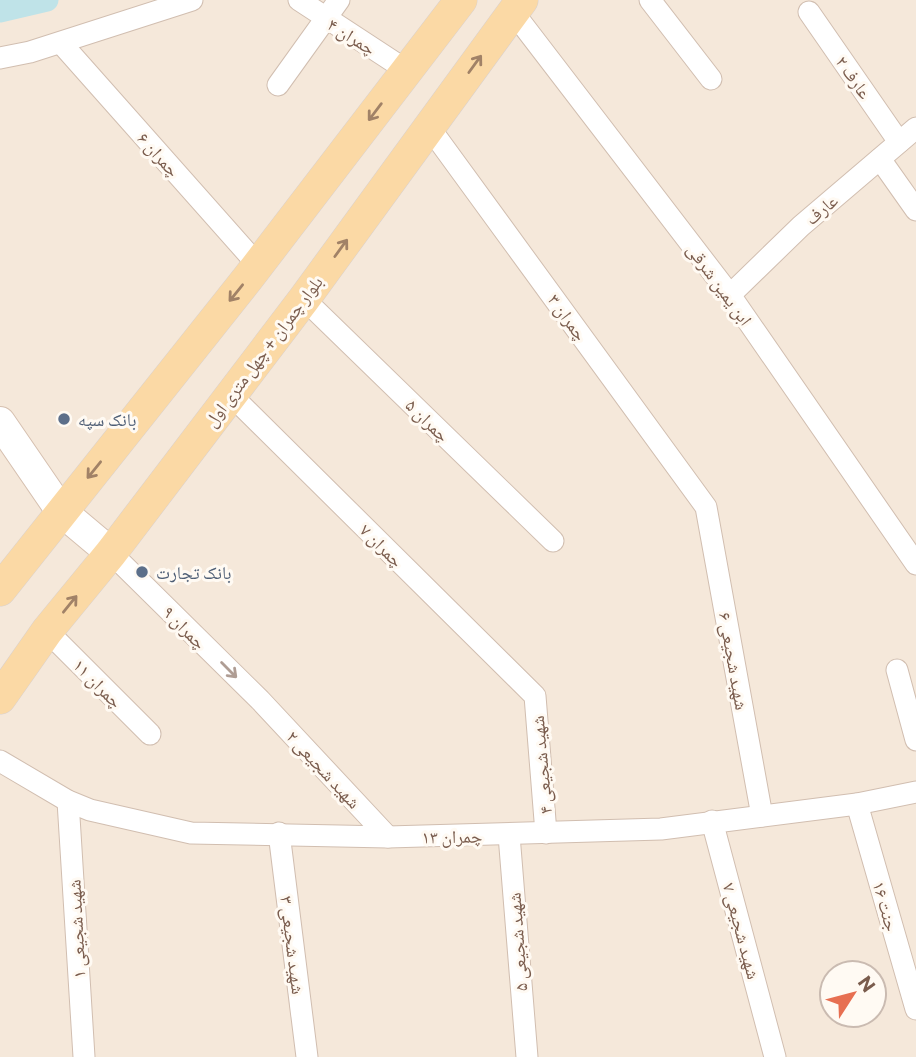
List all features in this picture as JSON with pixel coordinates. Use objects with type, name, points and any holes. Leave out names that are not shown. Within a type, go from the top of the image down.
[{"type":"main road","points":[[0,590],[258,265],[461,0]]},
{"type":"main road","name":"بلوار چمران + چهل متری اول","points":[[0,698],[47,631],[111,553],[304,299],[517,6]]},
{"type":"main road","points":[[0,422],[61,511],[111,553]]},
{"type":"street","points":[[0,58],[61,43],[192,0]]},
{"type":"street","name":"چمران ۴","points":[[299,0],[407,70]]},
{"type":"street","points":[[278,85],[339,0]]},
{"type":"street","points":[[650,0],[711,79]]},
{"type":"street","name":"ابن یمین شرقی","points":[[517,6],[730,295],[916,564]]},
{"type":"street","name":"عارف ۲","points":[[809,12],[899,142]]},
{"type":"street","name":"چمران ۶","points":[[61,43],[258,265]]},
{"type":"street","name":"چمران ۳","points":[[429,127],[706,507]]},
{"type":"street","name":"عارف","points":[[730,295],[801,226],[916,128]]},
{"type":"street","points":[[880,159],[916,210]]},
{"type":"street","name":"چمران ۵","points":[[304,299],[552,541]]},
{"type":"street","name":"چمران ۷","points":[[230,394],[535,696]]},
{"type":"street","name":"شهید شجیعی ۶","points":[[706,507],[762,816]]},
{"type":"street","name":"چمران ۹","points":[[111,553],[260,701]]},
{"type":"street","name":"چمران ۱۱","points":[[47,631],[150,734]]},
{"type":"street","points":[[897,670],[916,740]]},
{"type":"street","name":"شهید شجیعی ۴","points":[[535,696],[546,833]]},
{"type":"street","name":"شهید شجیعی ۲","points":[[260,701],[388,837]]},
{"type":"street","name":"چمران ۱۳","points":[[0,761],[68,801],[90,810],[191,834],[279,833],[388,837],[661,829],[857,804],[916,792]]},
{"type":"street","name":"شهید شجیعی ۱","points":[[68,801],[84,1057]]},
{"type":"street","name":"جنت ۱۶","points":[[857,804],[916,1009]]},
{"type":"street","name":"شهید شجیعی ۷","points":[[712,821],[773,1049]]},
{"type":"street","name":"شهید شجیعی ۳","points":[[279,833],[307,1057]]},
{"type":"street","name":"شهید شجیعی ۵","points":[[509,835],[526,1053]]},
{"type":"shaded area","points":[[0,0],[916,0],[916,1057],[0,1057]]},
{"type":"waterway","points":[[0,11],[47,0]]},
{"type":"place","name":"بانک سپه","points":[[64,419]]},
{"type":"place","name":"بانک تجارت","points":[[142,572]]}]
